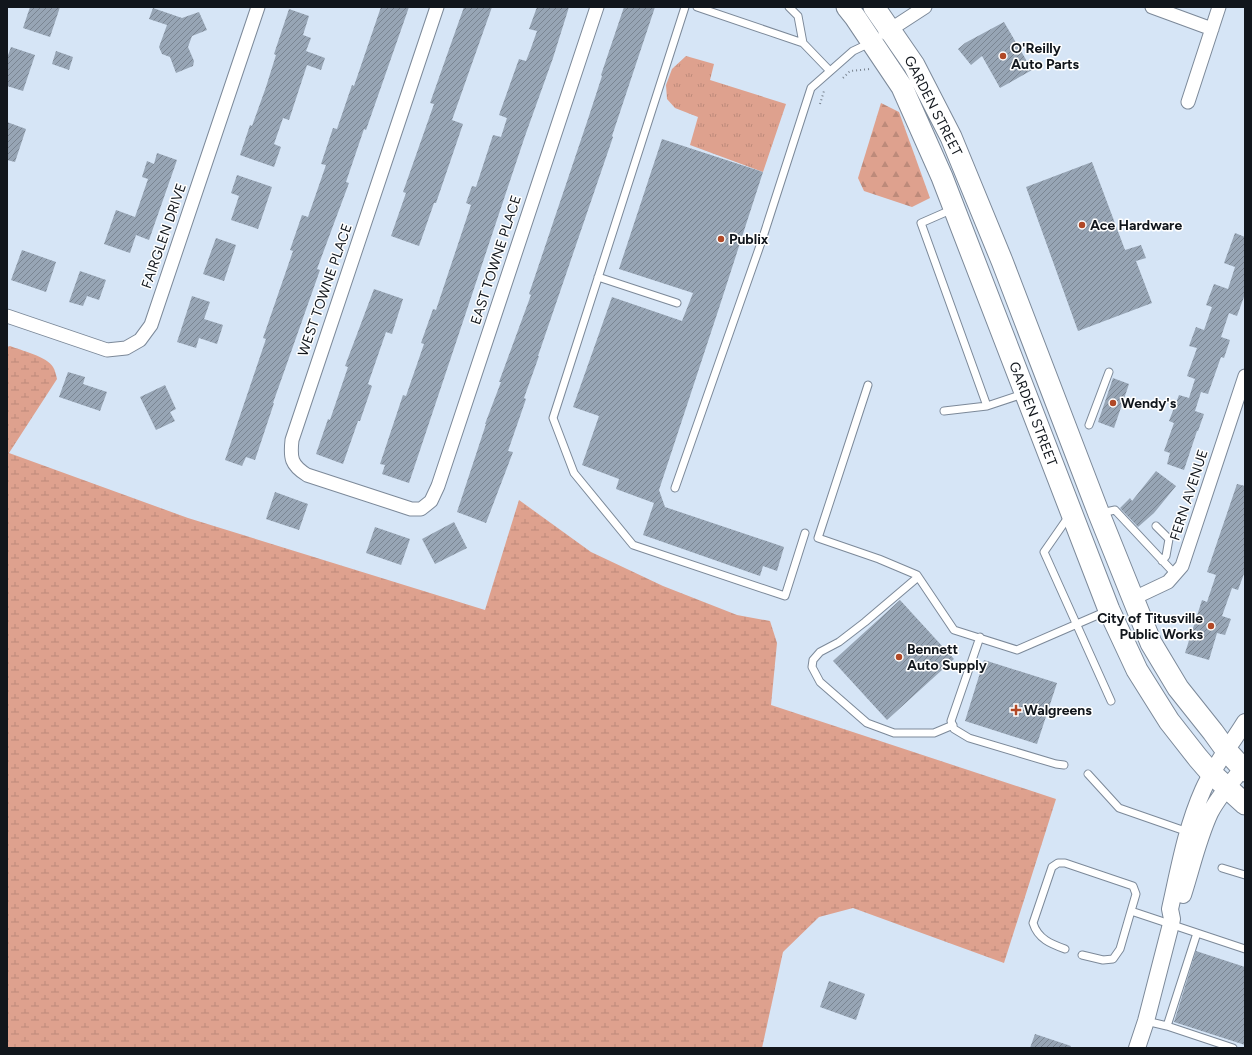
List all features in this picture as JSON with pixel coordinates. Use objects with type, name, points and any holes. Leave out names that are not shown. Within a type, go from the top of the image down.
[{"type":"main road","name":"GARDEN STREET","points":[[847,7],[902,87],[942,177],[1109,610],[1137,670],[1169,721],[1198,758],[1245,804]]},
{"type":"main road","name":"GARDEN STREET","points":[[874,7],[914,64],[951,137],[1002,261],[1132,599],[1151,643],[1178,688],[1226,750],[1244,769]]},
{"type":"main road","points":[[1004,337],[1026,374],[1036,383],[1050,386]]},
{"type":"main road","points":[[1025,393],[1036,397],[1050,410],[1072,444]]},
{"type":"street","name":"FAIRGLEN DRIVE","points":[[7,316],[107,350],[126,348],[140,340],[151,325],[258,7]]},
{"type":"street","name":"WEST TOWNE PLACE","points":[[411,509],[307,475],[298,469],[292,460],[290,451],[292,440],[437,7]]},
{"type":"street","name":"EAST TOWNE PLACE","points":[[411,509],[421,509],[431,501],[438,486],[597,7]]},
{"type":"street","points":[[872,42],[925,7]]},
{"type":"street","points":[[1152,7],[1212,29]]},
{"type":"street","points":[[1188,102],[1219,7]]},
{"type":"street","name":"FERN AVENUE","points":[[1132,599],[1168,582],[1182,566],[1245,376]]},
{"type":"street","points":[[1137,1048],[1146,1021],[1171,922],[1170,909],[1188,832],[1203,789],[1226,750],[1245,722]]},
{"type":"street","points":[[1171,922],[1178,913],[1199,843],[1211,812],[1228,787],[1244,769]]},
{"type":"lane","points":[[685,7],[553,418],[574,473],[633,545],[785,596],[805,533]]},
{"type":"lane","points":[[698,7],[803,43],[830,71]]},
{"type":"lane","points":[[790,7],[798,16],[803,43]]},
{"type":"lane","points":[[674,488],[762,240],[811,88],[853,51],[872,42]]},
{"type":"lane","points":[[955,208],[921,223],[987,406]]},
{"type":"lane","points":[[598,277],[677,303]]},
{"type":"lane","points":[[1089,426],[1109,372]]},
{"type":"lane","points":[[868,386],[818,538],[879,559],[917,575],[954,630],[1017,650],[1109,610]]},
{"type":"lane","points":[[944,411],[987,406],[1025,393]]},
{"type":"lane","points":[[1099,514],[1115,510],[1175,574]]},
{"type":"lane","points":[[1071,512],[1044,552],[1111,701]]},
{"type":"lane","points":[[1156,526],[1169,538],[1166,556],[1162,561]]},
{"type":"lane","points":[[918,577],[860,626],[839,642],[820,652],[813,660],[812,668],[820,682],[867,723],[894,733],[934,733],[953,725]]},
{"type":"lane","points":[[980,637],[951,721],[954,729],[970,738],[1056,764],[1064,765]]},
{"type":"lane","points":[[1088,774],[1119,808],[1188,832]]},
{"type":"lane","points":[[1065,949],[1050,944],[1040,937],[1035,930],[1033,923],[1052,867],[1058,863],[1065,863],[1134,886],[1136,894],[1120,949],[1113,959],[1096,959],[1082,955]]},
{"type":"lane","points":[[1222,868],[1245,875]]},
{"type":"lane","points":[[1131,911],[1171,922],[1245,949]]},
{"type":"lane","points":[[1167,1026],[1197,932]]},
{"type":"lane","points":[[1146,1021],[1167,1026],[1233,1048]]},
{"type":"path","points":[[844,78],[850,71],[871,69]]},
{"type":"path","points":[[820,104],[824,91],[826,90]]},
{"type":"green space","points":[[686,56],[714,64],[710,80],[786,104],[763,172],[690,145],[698,117],[675,108],[667,99],[666,85],[672,69]]},
{"type":"green space","points":[[881,103],[899,112],[930,198],[912,207],[864,191],[858,178]]},
{"type":"green space","points":[[10,346],[46,360],[53,367],[57,379],[9,453],[188,518],[485,610],[519,500],[591,552],[663,586],[737,615],[770,621],[777,643],[771,705],[1056,799],[1004,963],[853,908],[819,917],[783,952],[762,1048],[7,1048],[7,347]]},
{"type":"building","points":[[30,7],[60,7],[50,37],[23,28]]},
{"type":"building","points":[[381,7],[409,7],[366,130],[364,129],[346,182],[349,183],[317,269],[320,270],[273,403],[255,460],[246,457],[242,466],[225,460],[266,339],[263,338],[293,251],[290,250],[302,215],[308,217],[326,165],[321,164],[333,128],[337,129],[352,85],[354,86]]},
{"type":"building","points":[[464,7],[492,7],[452,120],[463,124],[436,203],[434,203],[419,246],[391,236],[406,193],[403,192],[434,104],[430,103]]},
{"type":"building","points":[[537,7],[569,7],[409,483],[382,474],[385,465],[380,464],[403,395],[406,396],[424,344],[421,343],[433,309],[436,310],[471,205],[466,203],[472,186],[476,187],[493,135],[501,137],[507,118],[499,115],[519,59],[526,61],[530,51],[537,31],[529,29]]},
{"type":"building","points":[[624,7],[655,7],[612,136],[613,137],[524,398],[526,399],[508,451],[513,452],[486,523],[457,512],[485,424],[501,382],[499,382],[531,295],[529,294]]},
{"type":"building","points":[[153,8],[182,18],[199,12],[207,30],[192,36],[188,47],[194,61],[193,66],[176,73],[170,57],[162,54],[159,47],[167,25],[149,19]]},
{"type":"building","points":[[289,9],[309,16],[303,35],[311,38],[306,51],[325,58],[321,70],[307,65],[289,120],[283,118],[274,144],[281,147],[274,167],[240,155],[250,125],[252,126],[266,87],[276,55],[274,54]]},
{"type":"building","points":[[1004,22],[1032,70],[1000,88],[982,56],[971,65],[958,49],[965,43]]},
{"type":"building","points":[[11,47],[35,55],[23,91],[7,86],[7,58]]},
{"type":"building","points":[[56,51],[73,57],[69,70],[52,64]]},
{"type":"building","points":[[7,122],[26,129],[15,162],[7,160]]},
{"type":"building","points":[[662,139],[763,172],[659,490],[665,507],[784,547],[777,571],[763,566],[760,576],[643,535],[654,503],[616,489],[619,479],[582,465],[599,416],[573,407],[612,297],[682,321],[693,293],[619,269]]},
{"type":"building","points":[[157,153],[177,160],[149,240],[136,235],[130,253],[104,244],[116,210],[135,217],[148,179],[142,177],[147,161],[154,164]]},
{"type":"building","points":[[1092,162],[1125,250],[1141,245],[1146,258],[1136,261],[1152,303],[1078,331],[1026,187]]},
{"type":"building","points":[[237,175],[272,187],[258,229],[231,220],[239,196],[231,193]]},
{"type":"building","points":[[1235,233],[1245,237],[1245,294],[1237,316],[1229,313],[1221,337],[1230,340],[1224,358],[1221,357],[1208,394],[1201,392],[1195,411],[1204,414],[1184,470],[1167,464],[1170,453],[1164,451],[1174,423],[1169,421],[1179,395],[1189,398],[1195,379],[1187,376],[1197,348],[1189,346],[1196,327],[1204,330],[1212,307],[1206,305],[1214,284],[1228,289],[1235,267],[1224,263]]},
{"type":"building","points":[[216,238],[236,245],[224,281],[203,274]]},
{"type":"building","points":[[22,250],[56,262],[46,292],[11,280]]},
{"type":"building","points":[[80,271],[106,280],[99,300],[87,296],[83,306],[69,302]]},
{"type":"building","points":[[374,289],[403,299],[392,334],[386,332],[368,384],[372,386],[343,464],[316,454],[328,419],[330,420],[348,367],[345,366]]},
{"type":"building","points":[[192,296],[210,302],[204,319],[223,325],[217,344],[199,338],[196,348],[177,342]]},
{"type":"building","points":[[68,372],[85,377],[83,384],[107,392],[100,411],[59,397]]},
{"type":"building","name":"Wendy's","points":[[1113,378],[1129,384],[1114,428],[1098,422]]},
{"type":"building","points":[[165,385],[176,409],[170,412],[175,421],[156,430],[140,397]]},
{"type":"building","points":[[1156,471],[1176,486],[1154,513],[1138,527],[1120,508],[1130,498],[1132,501]]},
{"type":"building","points":[[1237,484],[1245,486],[1245,571],[1238,590],[1232,588],[1222,616],[1231,619],[1225,635],[1217,633],[1209,660],[1185,653],[1202,600],[1207,602],[1216,575],[1207,572]]},
{"type":"building","points":[[275,492],[308,504],[299,530],[266,519]]},
{"type":"building","points":[[454,522],[467,548],[435,564],[422,539]]},
{"type":"building","points":[[375,527],[410,539],[401,565],[366,553]]},
{"type":"building","points":[[900,600],[954,659],[887,720],[833,661]]},
{"type":"building","points":[[984,660],[1057,683],[1037,744],[965,721]]},
{"type":"building","points":[[1196,951],[1245,967],[1245,1045],[1174,1022]]},
{"type":"building","points":[[829,981],[865,994],[856,1020],[820,1007]]},
{"type":"building","points":[[1035,1034],[1071,1046],[1070,1048],[1030,1048]]},
{"type":"place","name":"O'Reilly Auto Parts","points":[[1003,56]]},
{"type":"place","name":"Ace Hardware","points":[[1082,225]]},
{"type":"place","name":"Publix","points":[[721,239]]},
{"type":"place","name":"Wendy's","points":[[1113,403]]},
{"type":"place","name":"City of Titusville Public Works","points":[[1211,626]]},
{"type":"place","name":"Bennett Auto Supply","points":[[899,657]]},
{"type":"place","name":"Walgreens","points":[[1016,710]]}]
